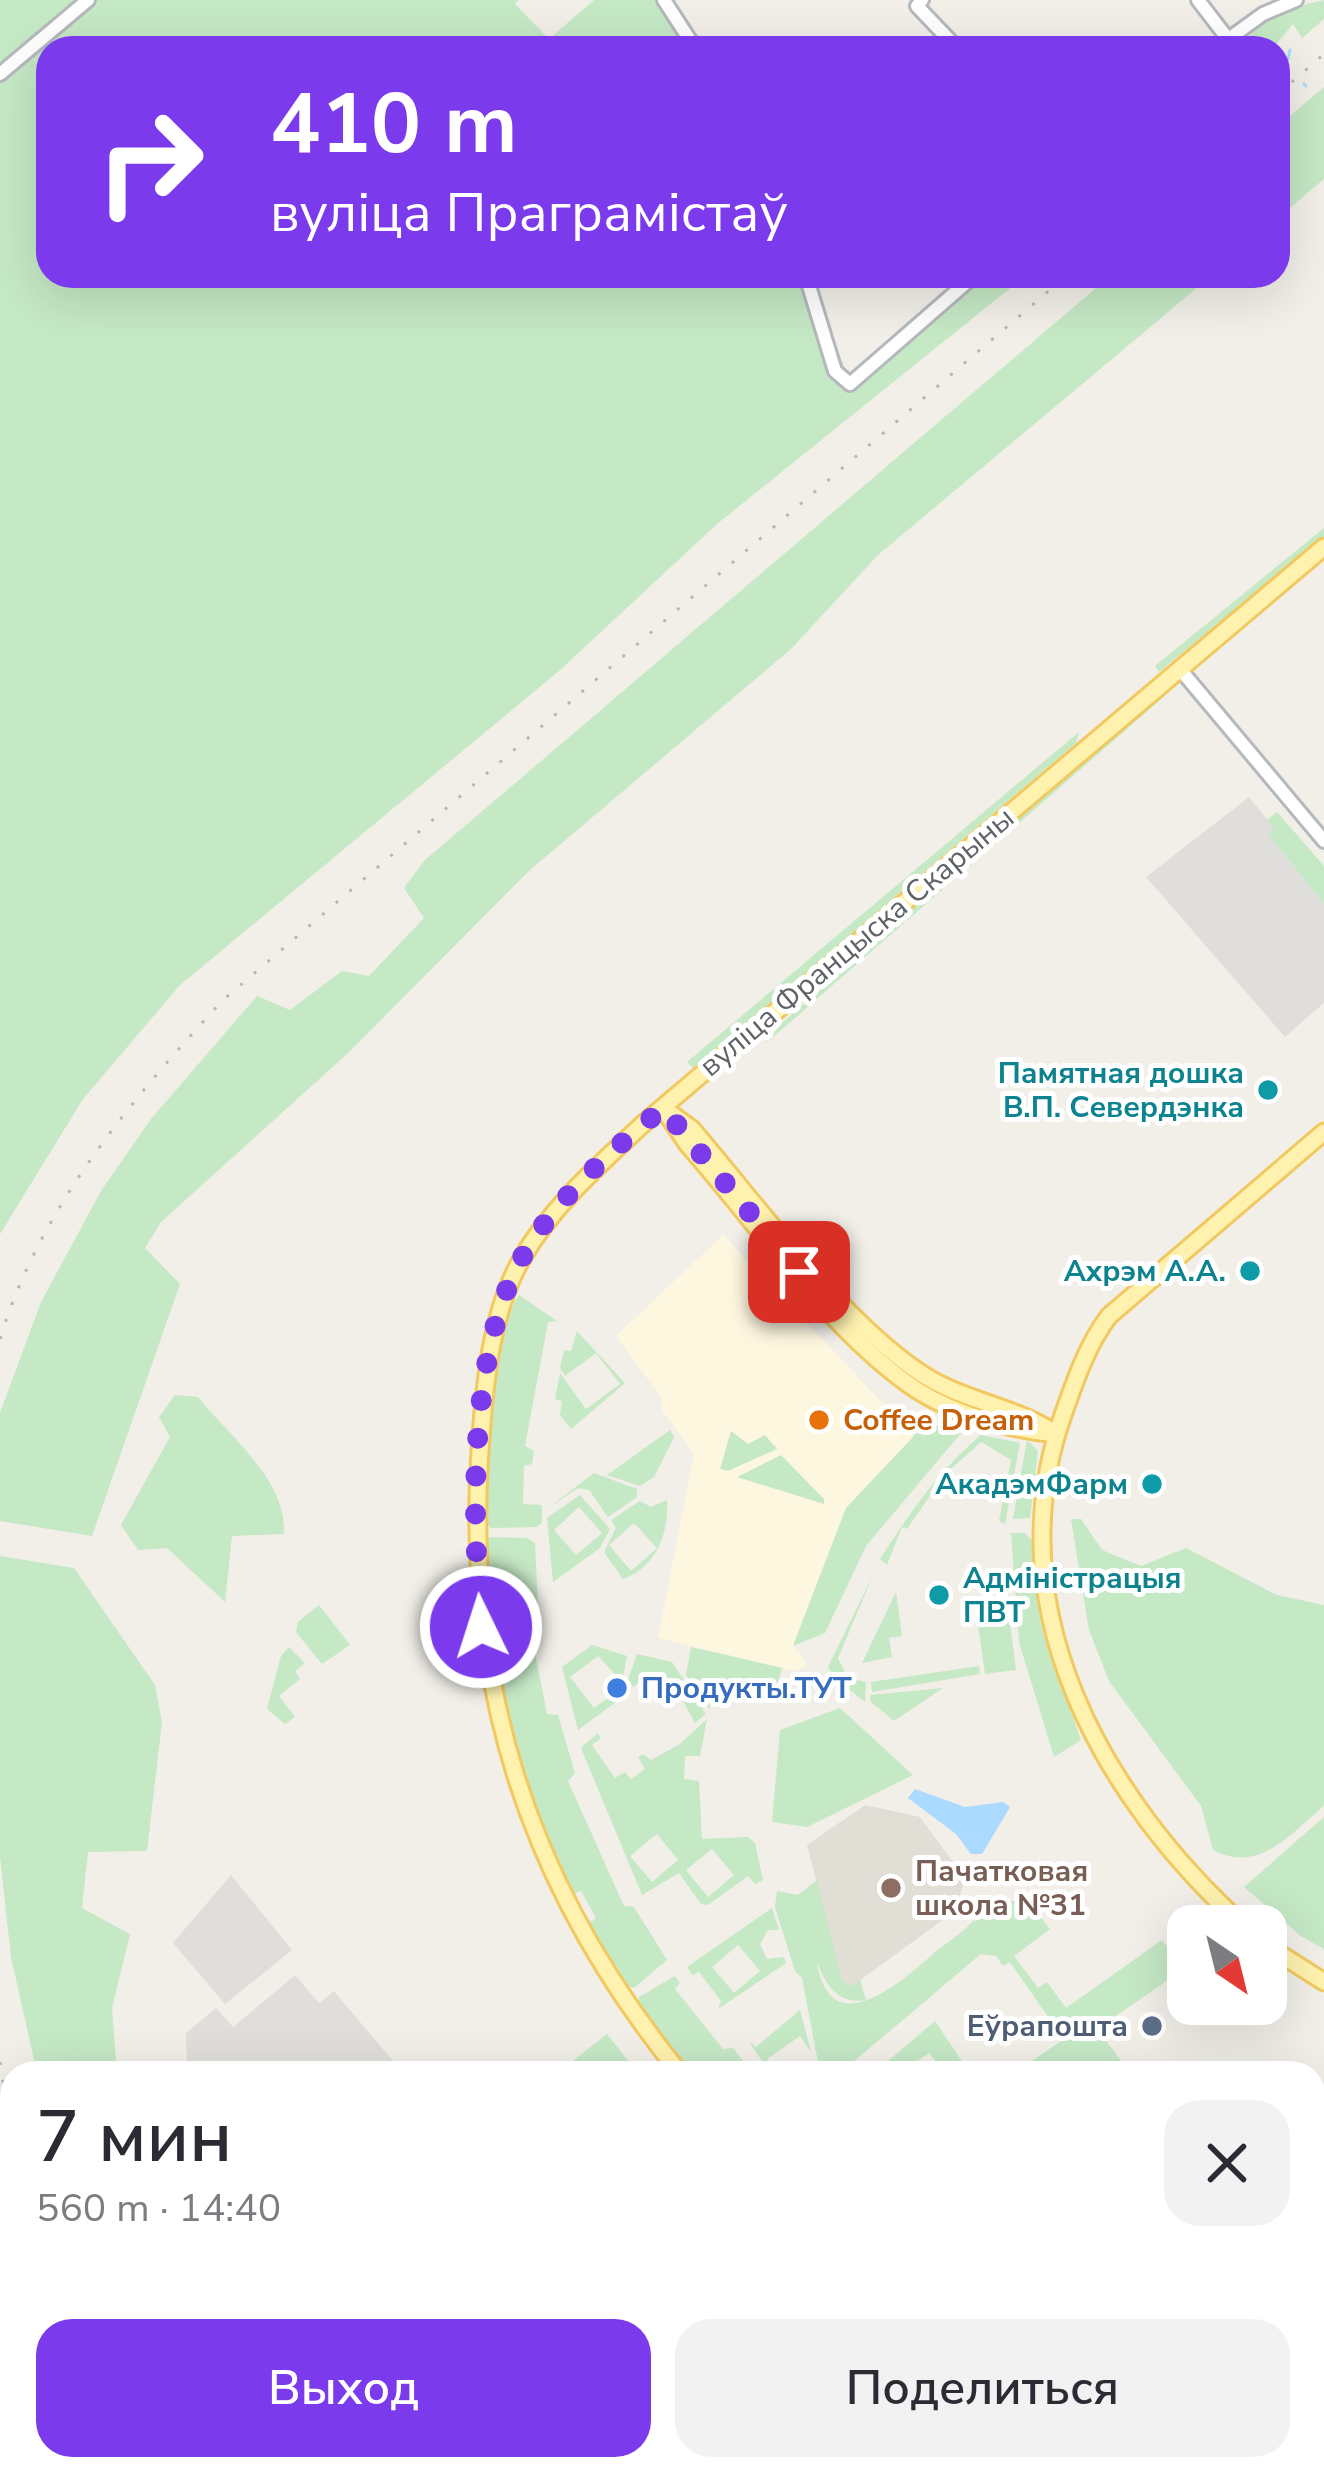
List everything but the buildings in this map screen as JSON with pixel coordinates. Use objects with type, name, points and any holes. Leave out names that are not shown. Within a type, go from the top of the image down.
[{"type":"main road","name":"вуліца Францыска Скарыны","points":[[671,2061],[590,1947],[536,1839],[488,1672],[475,1533],[488,1367],[511,1280],[544,1226],[593,1170],[1324,547]]},
{"type":"main road","points":[[663,1108],[692,1129],[856,1318],[894,1354],[945,1388],[1029,1416],[1056,1434]]},
{"type":"main road","points":[[1222,1905],[1144,1816],[1098,1747],[1070,1686],[1042,1575],[1042,1505],[1056,1434],[1090,1343],[1108,1316],[1324,1132]]},
{"type":"main road","points":[[1287,1958],[1324,1982]]},
{"type":"street","points":[[45,36],[88,0]]},
{"type":"street","points":[[664,0],[686,36]]},
{"type":"street","points":[[1198,0],[1218,36]]},
{"type":"street","points":[[1234,36],[1274,8],[1296,0]]},
{"type":"street","points":[[920,3],[947,36]]},
{"type":"street","points":[[0,74],[36,44]]},
{"type":"street","points":[[810,288],[835,371],[850,384],[960,288]]},
{"type":"street","points":[[1179,668],[1324,841]]},
{"type":"shaded area","points":[[1249,797],[1274,828],[1268,834],[1324,904],[1324,1003],[1285,1037],[1146,877]]},
{"type":"shaded area","points":[[723,1235],[914,1436],[846,1508],[793,1645],[807,1665],[796,1671],[658,1638],[694,1454],[662,1410],[661,1397],[616,1336]]},
{"type":"shaded area","name":"Пачатковая школа №31","points":[[865,1805],[920,1817],[965,1879],[955,1911],[852,1986],[842,1981],[807,1845]]},
{"type":"shaded area","points":[[231,1875],[292,1950],[225,2004],[173,1943]]},
{"type":"shaded area","points":[[295,1975],[319,2003],[334,1991],[393,2061],[187,2061],[186,2033],[216,2008],[233,2027]]},
{"type":"green space","points":[[0,0],[518,0],[515,4],[546,36],[36,36],[36,288],[805,288],[854,386],[970,288],[1010,288],[717,524],[559,671],[180,985],[83,1099],[0,1234]]},
{"type":"green space","points":[[594,0],[655,0],[679,36],[552,36]]},
{"type":"green space","points":[[1324,0],[1324,19],[1302,38],[1293,24],[1283,36],[1249,36],[1277,11]]},
{"type":"green space","points":[[1324,87],[1324,179],[1290,208],[1290,116]]},
{"type":"green space","points":[[1096,288],[1197,288],[878,555],[791,649],[530,870],[347,1054],[161,1222],[145,1248],[180,1284],[92,1536],[0,1521],[0,1413],[41,1302],[101,1191],[151,1119],[257,996],[290,1010],[342,971],[369,976],[424,918],[404,888],[425,860]]},
{"type":"green space","points":[[1324,528],[1324,536],[1159,672],[1155,666]]},
{"type":"green space","points":[[1163,691],[1167,694],[765,1044],[783,1022]]},
{"type":"green space","points":[[1079,732],[1076,743],[693,1068],[687,1062]]},
{"type":"green space","points":[[1277,812],[1324,866],[1324,904],[1268,834],[1274,828],[1267,820]]},
{"type":"green space","points":[[519,1295],[557,1321],[548,1322],[525,1446],[534,1451],[532,1464],[524,1466],[523,1504],[542,1505],[542,1522],[537,1527],[491,1528],[484,1520],[493,1402],[502,1339]]},
{"type":"green space","points":[[577,1331],[625,1383],[571,1429],[560,1415],[562,1401],[555,1399],[560,1373],[586,1409],[620,1384],[596,1353],[565,1376],[560,1368],[564,1350],[571,1351]]},
{"type":"green space","points":[[175,1395],[198,1397],[267,1477],[282,1514],[284,1534],[232,1536],[225,1602],[167,1548],[138,1550],[121,1525],[170,1437],[159,1417]]},
{"type":"green space","points":[[917,1420],[961,1433],[866,1546],[825,1633],[793,1646],[846,1508],[914,1436],[910,1432]]},
{"type":"green space","points":[[670,1430],[674,1437],[654,1477],[640,1486],[607,1475]]},
{"type":"green space","points":[[731,1431],[748,1444],[765,1435],[777,1449],[728,1471],[720,1469]]},
{"type":"green space","points":[[981,1435],[1020,1443],[1005,1524],[999,1521],[1011,1460],[981,1442],[945,1474],[907,1529],[902,1527],[887,1565],[880,1559],[914,1509],[952,1462]]},
{"type":"green space","points":[[1027,1440],[1038,1451],[1030,1518],[1013,1519]]},
{"type":"green space","points":[[781,1455],[824,1499],[824,1504],[737,1477]]},
{"type":"green space","points":[[594,1473],[637,1489],[637,1497],[608,1517],[589,1490],[578,1488],[548,1508]]},
{"type":"green space","points":[[580,1495],[610,1529],[600,1548],[553,1582],[547,1518]],"holes":[[[579,1507],[602,1533],[576,1555],[554,1530]]]},
{"type":"green space","points":[[667,1500],[663,1537],[652,1558],[623,1579],[604,1552],[616,1528],[611,1520],[640,1501],[651,1507]],"holes":[[[634,1523],[657,1548],[631,1571],[609,1545]]]},
{"type":"green space","points":[[1071,1519],[1081,1519],[1102,1550],[1141,1566],[1186,1548],[1277,1595],[1324,1605],[1324,1806],[1273,1848],[1245,1857],[1213,1850],[1201,1806],[1109,1681],[1089,1630]]},
{"type":"green space","points":[[1011,1533],[1024,1533],[1033,1541],[1043,1631],[1081,1740],[1054,1757],[1019,1642]]},
{"type":"green space","points":[[527,1538],[535,1543],[539,1626],[531,1633],[547,1714],[558,1715],[575,1773],[568,1781],[624,1906],[634,1907],[667,1960],[634,1988],[624,1985],[587,1924],[596,1918],[581,1891],[571,1895],[523,1765],[494,1632],[485,1540]]},
{"type":"green space","points":[[0,1556],[74,1568],[155,1685],[162,1722],[147,1851],[88,1852],[82,1908],[130,1934],[112,2008],[116,2061],[34,2061],[11,1957],[0,1857]]},
{"type":"green space","points":[[874,1573],[838,1658],[848,1678],[866,1682],[865,1702],[849,1689],[843,1693],[828,1667]]},
{"type":"green space","points":[[896,1592],[902,1636],[889,1638],[892,1657],[862,1663]]},
{"type":"green space","points":[[319,1605],[350,1645],[322,1664],[296,1632],[298,1622]]},
{"type":"green space","points":[[1008,1607],[1016,1670],[985,1674],[976,1611]]},
{"type":"green space","points":[[592,1645],[627,1656],[622,1682],[598,1656],[570,1677],[594,1708],[611,1696],[616,1702],[578,1730],[562,1667]]},
{"type":"green space","points":[[289,1647],[305,1663],[295,1671],[300,1679],[279,1696],[295,1717],[285,1724],[267,1709],[281,1656]]},
{"type":"green space","points":[[691,1647],[782,1668],[775,1693],[716,1680],[709,1709],[686,1675]]},
{"type":"green space","points":[[637,1654],[672,1662],[706,1714],[695,1723],[682,1699],[652,1672],[633,1687],[628,1680]]},
{"type":"green space","points":[[979,1666],[980,1674],[872,1692],[871,1682]]},
{"type":"green space","points":[[943,1688],[894,1721],[870,1701],[870,1695]]},
{"type":"green space","points":[[840,1708],[913,1775],[807,1827],[772,1822],[780,1730]]},
{"type":"green space","points":[[707,1719],[700,1756],[685,1756],[684,1779],[699,1781],[702,1839],[748,1837],[755,1843],[763,1880],[755,1884],[748,1876],[708,1905],[701,1904],[679,1873],[642,1895],[581,1748],[598,1733],[601,1738],[592,1745],[615,1778],[625,1772],[631,1779],[645,1769],[638,1757],[643,1754],[651,1760],[680,1744]],"holes":[[[657,1834],[678,1860],[652,1882],[630,1856]],[[712,1849],[734,1875],[708,1897],[686,1870]]]},
{"type":"green space","points":[[1324,1817],[1324,1949],[1287,1924],[1287,1905],[1265,1905],[1244,1887]]},
{"type":"green space","points":[[817,1880],[842,1981],[852,1986],[860,1980],[866,2000],[905,1977],[966,1928],[982,1908],[1026,1898],[1050,1929],[1014,1956],[1038,1988],[1047,1982],[1066,2008],[1162,1940],[1167,1947],[1167,1981],[1094,2031],[1060,2034],[1010,1962],[1003,1966],[996,1956],[981,1954],[854,2061],[818,2061],[802,1978],[795,1971],[775,1907],[777,1891],[798,1895]],"holes":[[[817,1962],[840,1996],[866,2000],[837,2000],[825,1987]]]},
{"type":"green space","points":[[772,1908],[779,1930],[768,1930],[760,1944],[767,1959],[784,1957],[786,1963],[718,2009],[721,2001],[699,1972],[692,1975],[687,1967]],"holes":[[[738,1945],[760,1971],[734,1993],[712,1967]]]},
{"type":"green space","points":[[675,1976],[680,1983],[675,1989],[723,2049],[733,2048],[743,2061],[681,2061],[638,2005],[639,1997]]},
{"type":"green space","points":[[800,2010],[811,2052],[800,2036],[768,2061],[762,2061],[748,2040],[756,2047]]},
{"type":"green space","points":[[935,2021],[962,2061],[935,2061],[929,2053],[918,2061],[888,2061]]},
{"type":"green space","points":[[607,2034],[628,2061],[573,2061]]},
{"type":"green space","points":[[1102,2035],[1121,2061],[1032,2061],[1061,2041]]},
{"type":"water","points":[[915,1789],[965,1807],[1003,1802],[1010,1807],[982,1854],[971,1854],[956,1834],[908,1798]]},
{"type":"railway","points":[[1290,84],[1324,54]]},
{"type":"railway","points":[[0,1339],[39,1244],[92,1157],[223,1000],[1052,288]]},
{"type":"place","name":"Памятная дошка В.П. Севердэнка","points":[[1268,1090]]},
{"type":"place","name":"Ахрэм А.А.","points":[[1250,1271]]},
{"type":"place","name":"Coffee Dream","points":[[819,1420]]},
{"type":"place","name":"АкадэмФарм","points":[[1152,1484]]},
{"type":"place","name":"Адміністрацыя ПВТ","points":[[939,1595]]},
{"type":"place","name":"Продукты.ТУТ","points":[[617,1688]]},
{"type":"place","name":"Пачатковая школа №31","points":[[891,1888]]},
{"type":"place","name":"Еўрапошта","points":[[1152,2026]]},
{"type":"route","points":[[481,1627],[475,1533],[488,1367],[520,1261],[593,1170],[663,1108],[688,1145],[799,1272]]}]
